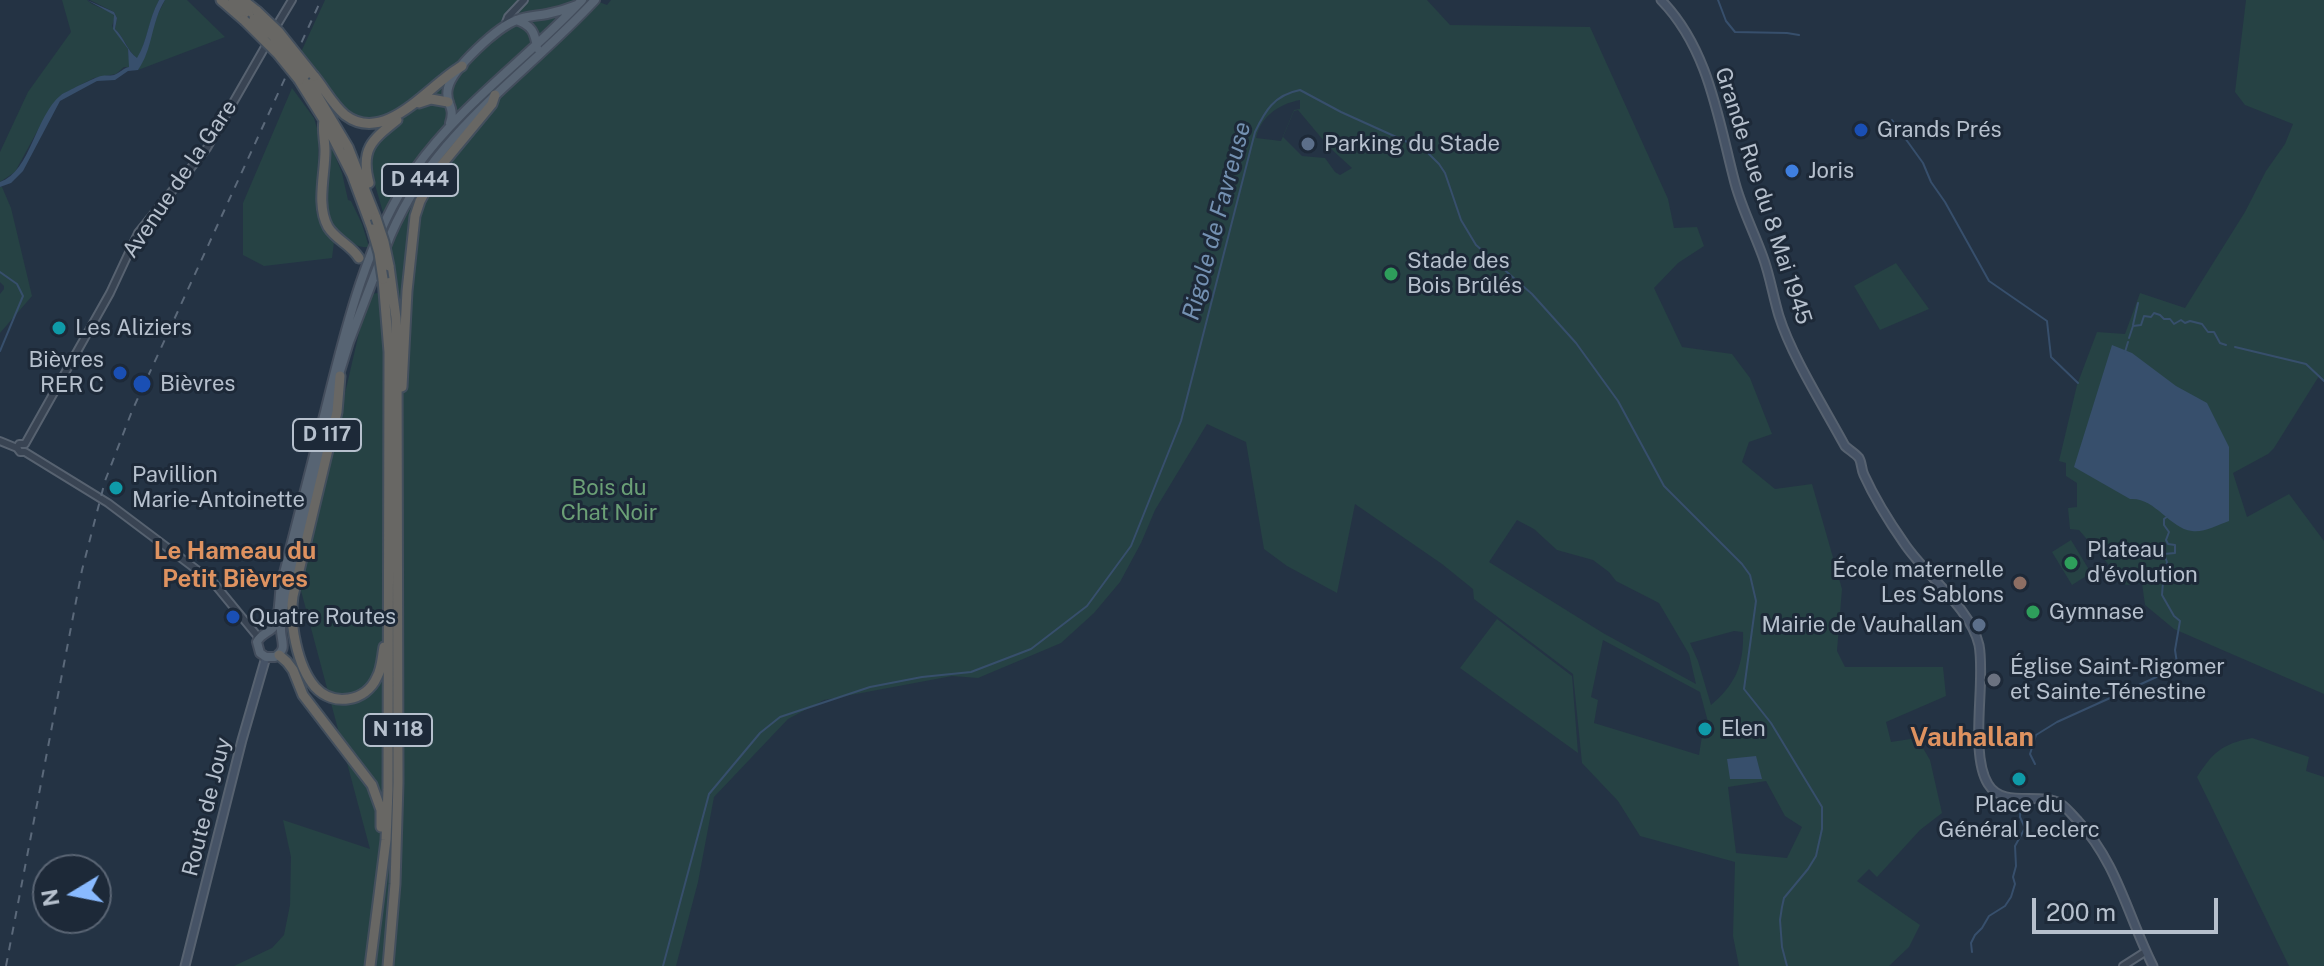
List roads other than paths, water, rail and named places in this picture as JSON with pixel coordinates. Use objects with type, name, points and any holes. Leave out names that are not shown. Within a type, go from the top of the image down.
[{"type":"highway","name":"N 118","points":[[221,0],[252,17]]},
{"type":"highway","name":"N 118","points":[[233,0],[252,17],[277,53],[306,77],[348,147],[368,194],[389,266],[396,318],[398,783],[395,884],[388,966]]},
{"type":"highway","points":[[243,0],[252,17],[279,32],[306,77],[342,113],[358,122],[376,123],[395,117],[462,66]]},
{"type":"highway","name":"N 118","points":[[306,77],[352,175],[372,229],[383,279],[389,352],[386,840],[370,966]]},
{"type":"highway","points":[[397,405],[402,393],[409,264],[415,216],[435,173],[492,104],[495,95]]},
{"type":"highway","points":[[368,194],[370,187],[365,160],[373,140],[422,100],[448,102]]},
{"type":"highway","points":[[324,120],[323,211],[332,232],[359,258]]},
{"type":"highway","points":[[340,376],[337,412],[293,596],[292,628],[302,660],[316,689],[338,699],[352,699],[367,692],[378,676],[383,647],[389,641]]},
{"type":"highway","points":[[279,655],[293,670],[303,695],[372,785],[381,810],[381,833],[386,840]]},
{"type":"main road","name":"D 444","points":[[362,309],[389,238],[412,193],[440,152],[465,123],[595,0]]},
{"type":"main road","name":"Grande Rue du 8 Mai 1945","points":[[1661,0],[1681,23],[1703,67],[1743,209],[1764,258],[1779,315],[1791,344],[1845,446],[1859,458],[1864,476],[1904,544],[1961,612],[1977,640],[1980,657],[1980,746],[1985,778],[1991,788],[2005,796],[2061,804],[2080,823],[2112,869],[2145,952]]},
{"type":"main road","points":[[449,127],[453,114],[448,102],[449,84],[462,66],[505,25],[580,2]]},
{"type":"main road","name":"D 444","points":[[339,357],[371,253],[415,169],[449,127],[580,2]]},
{"type":"main road","points":[[515,20],[533,30],[539,55]]},
{"type":"main road","points":[[359,258],[360,286]]},
{"type":"main road","name":"D 117","points":[[281,636],[286,594],[340,376],[362,309]]},
{"type":"main road","name":"D 117","points":[[271,631],[276,622],[281,585],[339,357]]},
{"type":"main road","points":[[271,631],[281,636],[284,647],[279,655],[266,657],[258,649],[259,638],[264,633],[271,631]]},
{"type":"main road","name":"Route de Jouy","points":[[185,966],[266,657]]},
{"type":"main road","points":[[2145,952],[2153,966]]},
{"type":"street","name":"Avenue de la Gare","points":[[22,448],[110,293],[138,233],[207,148],[292,0]]},
{"type":"street","points":[[505,25],[508,17],[524,0]]},
{"type":"street","points":[[0,441],[22,448],[108,503],[213,582],[259,638]]},
{"type":"street","points":[[2123,966],[2145,952]]},
{"type":"water","points":[[87,0],[114,12],[117,18],[115,29],[137,58],[155,7],[159,0],[165,0],[138,70],[128,71],[115,80],[97,81],[60,101],[23,171],[11,183],[0,187],[0,182],[19,167],[52,104],[61,95],[98,77],[114,75],[129,67],[128,49],[113,29],[114,15]]},
{"type":"water","points":[[2112,345],[2132,353],[2176,386],[2207,403],[2229,447],[2229,521],[2201,531],[2184,529],[2155,507],[2130,499],[2074,467]]},
{"type":"water","points":[[1756,756],[1762,779],[1730,779],[1727,759]]},
{"type":"waterway","points":[[1718,0],[1726,21],[1735,32],[1799,35]]},
{"type":"waterway","name":"Rigole de Favreuse","points":[[663,966],[709,794],[760,733],[780,717],[870,687],[971,672],[1031,649],[1087,606],[1131,546],[1181,421],[1255,132],[1277,100],[1300,90],[1425,150],[1439,164],[1461,220],[1476,245],[1532,294],[1576,343],[1618,401],[1664,486],[1750,575],[1756,601],[1744,689],[1771,723],[1822,807],[1822,829],[1816,856],[1784,898],[1782,907],[1782,947],[1787,966]]},
{"type":"waterway","points":[[1892,120],[1923,163],[1989,281],[2047,321],[2051,357],[2078,383]]},
{"type":"waterway","points":[[0,272],[17,284],[23,296],[0,351]]},
{"type":"waterway","points":[[2133,325],[2138,303]]},
{"type":"waterway","points":[[2129,338],[2133,326],[2141,325],[2144,316],[2151,317],[2154,313],[2170,319],[2174,324],[2181,320],[2202,324],[2208,332],[2214,332],[2220,343],[2226,345]]},
{"type":"waterway","points":[[2125,352],[2128,342]]},
{"type":"waterway","points":[[2235,347],[2306,364],[2324,381]]},
{"type":"waterway","points":[[2035,764],[2030,754],[2036,735],[2057,722],[2172,670],[2177,663],[2175,650],[2180,621],[2162,595],[2163,582],[2171,581],[2174,576],[2166,569],[2164,554],[2175,553],[2175,545],[2168,544],[2166,540],[2169,532],[2164,519],[2168,516]]},
{"type":"waterway","points":[[1972,952],[1971,943],[1975,935],[1989,916],[2005,906],[2011,897],[2015,884],[2015,846],[2025,828],[2020,817],[2021,803]]},
{"type":"railway","points":[[6,966],[82,570],[105,481],[132,411],[321,0]]},
{"type":"place","name":"Grands Prés","points":[[1861,130]]},
{"type":"place","name":"Parking du Stade","points":[[1308,144]]},
{"type":"place","name":"Joris","points":[[1792,171]]},
{"type":"place","name":"Stade des Bois Brûlés","points":[[1391,274]]},
{"type":"place","name":"Les Aliziers","points":[[59,328]]},
{"type":"place","name":"Bièvres RER C","points":[[120,373]]},
{"type":"place","name":"Bièvres","points":[[142,384]]},
{"type":"place","name":"Pavillion Marie-Antoinette","points":[[116,488]]},
{"type":"place","name":"Plateau d'évolution","points":[[2071,563]]},
{"type":"place","name":"École maternelle Les Sablons","points":[[2020,583]]},
{"type":"place","name":"Gymnase","points":[[2033,612]]},
{"type":"place","name":"Quatre Routes","points":[[233,617]]},
{"type":"place","name":"Mairie de Vauhallan","points":[[1979,625]]},
{"type":"place","name":"Église Saint-Rigomer et Sainte-Ténestine","points":[[1994,680]]},
{"type":"place","name":"Elen","points":[[1705,729]]},
{"type":"place","name":"Place du Général Leclerc","points":[[2019,779]]},
{"type":"district","name":"Le Hameau du Petit Bièvres","points":[[235,566]]},
{"type":"district","name":"Vauhallan","points":[[1972,738]]},
{"type":"park label","name":"Bois du Chat Noir","points":[[609,500]]}]
